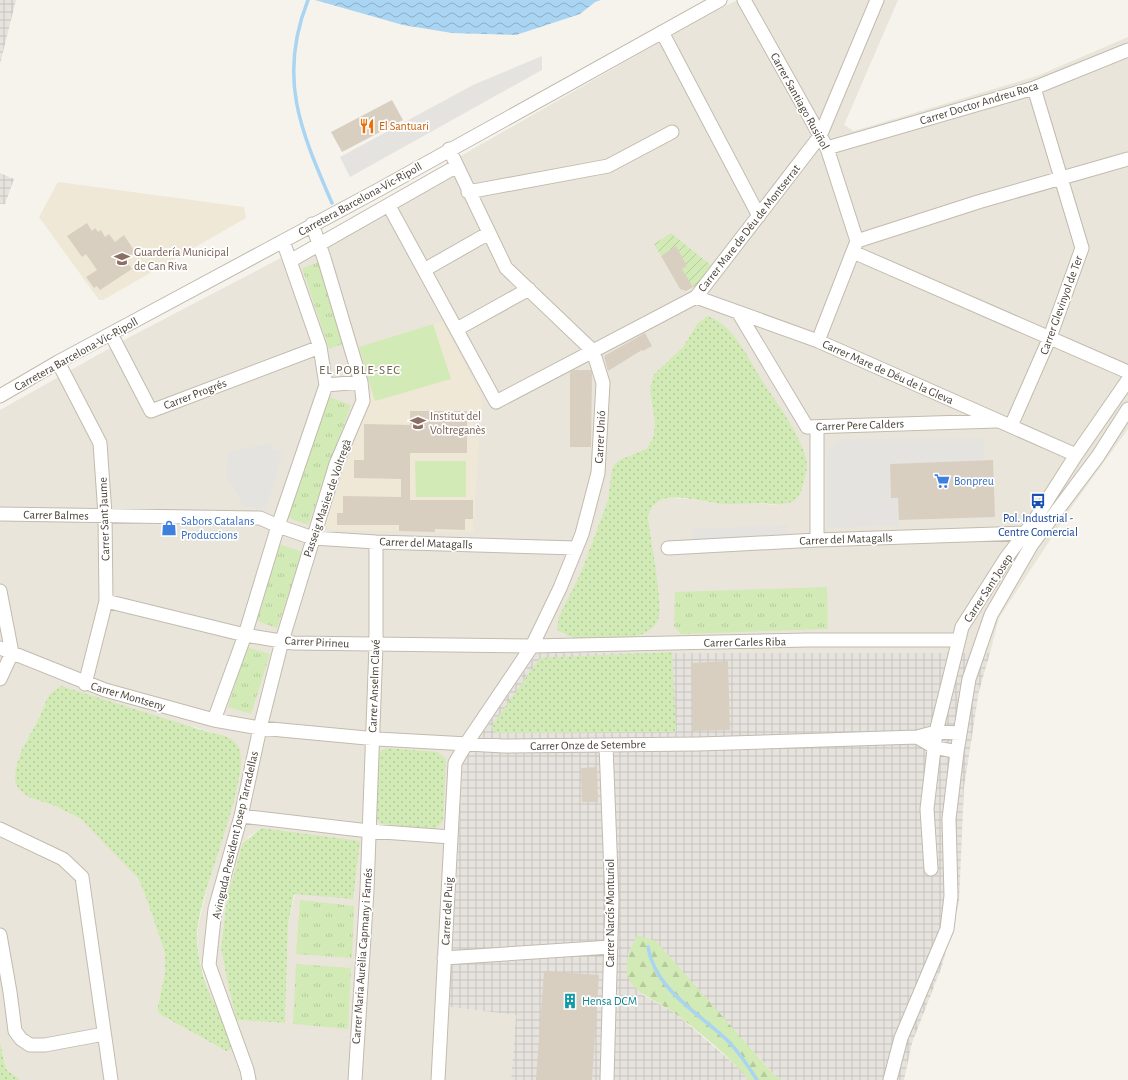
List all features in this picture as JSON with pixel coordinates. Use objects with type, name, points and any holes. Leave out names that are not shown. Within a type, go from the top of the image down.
[{"type":"street","name":"Carretera Barcelona-Vic-Ripoll","points":[[0,396],[58,362],[312,224],[380,189],[449,149],[720,0]]},
{"type":"street","name":"Carrer Santiago Rusiñol","points":[[744,0],[827,148],[855,247]]},
{"type":"street","name":"Carrer Mare de Déu de Montserrat","points":[[456,329],[496,402],[696,297],[820,136],[877,0]]},
{"type":"street","points":[[662,32],[759,216]]},
{"type":"street","name":"Carrer Doctor Andreu Roca","points":[[827,148],[1034,88],[1128,50]]},
{"type":"street","name":"Carrer Glevinyol de Ter","points":[[1005,424],[1050,337],[1082,248],[1034,88]]},
{"type":"street","points":[[468,192],[608,166],[672,132]]},
{"type":"street","points":[[449,149],[468,192],[506,268],[594,351]]},
{"type":"street","points":[[818,341],[855,247],[978,202],[1128,159]]},
{"type":"street","points":[[290,261],[389,206],[456,166]]},
{"type":"street","points":[[389,206],[456,329],[529,289]]},
{"type":"street","name":"Passeig Masies de Voltregà","points":[[260,728],[282,641],[336,464],[363,401],[361,382],[320,245],[312,224]]},
{"type":"street","points":[[424,270],[489,233]]},
{"type":"street","points":[[214,720],[245,635],[278,526],[326,385],[320,347],[283,241]]},
{"type":"street","points":[[855,247],[1128,372]]},
{"type":"street","name":"Carrer Mare de Déu de la Gleva","points":[[696,297],[818,341],[1076,455]]},
{"type":"street","name":"Carrer Pere Calders","points":[[738,312],[807,427],[1005,424]]},
{"type":"street","name":"Carrer Progrés","points":[[112,334],[151,411],[320,347]]},
{"type":"street","name":"Carrer Unió","points":[[466,744],[532,646],[560,588],[582,534],[598,473],[603,383],[594,351]]},
{"type":"street","name":"Carrer Sant Jaume","points":[[58,362],[100,443],[105,515],[106,601],[86,684]]},
{"type":"street","name":"Carrer Sant Josep","points":[[930,869],[927,809],[936,732],[962,627],[1006,558],[1025,533],[1076,455],[1128,380]]},
{"type":"street","points":[[326,385],[361,382]]},
{"type":"street","name":"Carrer Sant Josep","points":[[1061,479],[1084,458],[1128,395]]},
{"type":"street","points":[[890,1080],[901,1038],[947,929],[952,896],[949,819],[968,679],[991,615],[1032,544],[1098,456],[1128,409]]},
{"type":"street","points":[[817,427],[817,540]]},
{"type":"street","name":"Carrer Balmes","points":[[0,514],[260,518],[278,526]]},
{"type":"street","name":"Carrer del Matagalls","points":[[278,526],[313,538],[376,542],[576,548]]},
{"type":"street","name":"Carrer del Matagalls","points":[[668,548],[817,540],[1025,533]]},
{"type":"street","name":"Carrer Anselm Clavé","points":[[369,831],[376,644],[376,542]]},
{"type":"street","points":[[0,591],[6,651],[0,679]]},
{"type":"street","name":"Carrer Pirineu","points":[[106,601],[245,635],[282,641],[532,646]]},
{"type":"street","name":"Carrer Carles Riba","points":[[532,646],[807,640],[959,640]]},
{"type":"street","name":"Carrer Montseny","points":[[6,651],[86,684],[214,720],[260,728]]},
{"type":"street","name":"Carrer Onze de Setembre","points":[[260,728],[372,739],[504,746],[606,745],[917,737],[936,732],[960,733]]},
{"type":"street","name":"Avinguda President Josep Tarradellas","points":[[249,1080],[247,1070],[209,965],[215,908],[241,816],[260,728]]},
{"type":"street","points":[[917,737],[934,748],[957,752]]},
{"type":"street","name":"Carrer del Puig","points":[[438,1080],[456,764],[466,744]]},
{"type":"street","name":"Carrer Narcís Monturiol","points":[[606,745],[612,900],[607,1080]]},
{"type":"street","points":[[241,816],[369,831],[451,837]]},
{"type":"street","points":[[0,829],[63,859],[82,877],[111,1080]]},
{"type":"street","name":"Carrer Maria Aurèlia Capmany i Farnés","points":[[355,1080],[369,831]]},
{"type":"street","points":[[0,935],[15,1031],[21,1039],[30,1044],[45,1044],[104,1034]]},
{"type":"street","points":[[444,958],[610,947]]},
{"type":"shaded area","points":[[0,0],[16,0],[0,64]]},
{"type":"shaded area","points":[[738,0],[898,0],[844,125],[854,131],[1037,76],[1128,37],[1128,429],[1073,505],[999,618],[990,653],[537,653],[449,1007],[516,1015],[511,1080],[20,1080],[15,1077],[6,1069],[0,1042],[0,410],[126,339],[302,247],[712,12]],"holes":[[[707,316],[728,330],[744,351],[797,438],[806,470],[803,489],[776,505],[757,503],[716,503],[670,498],[657,501],[649,512],[648,517],[658,591],[658,620],[637,636],[631,637],[605,640],[562,634],[559,616],[581,572],[608,500],[615,464],[646,449],[653,438],[655,424],[653,403],[654,374],[683,347],[697,324]],[[46,701],[195,727],[215,734],[238,746],[241,757],[239,782],[214,861],[198,926],[197,938],[199,957],[226,1051],[166,1018],[157,1010],[165,973],[165,953],[143,889],[133,870],[81,819],[55,806],[28,797],[16,767],[22,749],[39,718]],[[261,828],[295,894],[288,925],[285,1023],[238,1020],[228,985],[221,948],[227,897],[248,837]]]},
{"type":"shaded area","points":[[542,56],[542,70],[350,177],[340,157],[473,85]]},
{"type":"shaded area","points":[[0,173],[14,179],[5,204],[0,204]]},
{"type":"shaded area","name":"Guardería Municipal de Can Riva","points":[[58,182],[244,207],[246,218],[103,300],[99,300],[39,217]]},
{"type":"shaded area","name":"Institut del Voltreganès","points":[[442,321],[481,395],[482,409],[469,437],[479,438],[473,532],[329,530],[324,526],[372,391],[359,347]]},
{"type":"shaded area","points":[[840,439],[984,439],[985,461],[890,464],[891,498],[898,498],[899,526],[827,528],[827,451]]},
{"type":"shaded area","points":[[272,443],[273,451],[284,449],[266,509],[244,507],[226,475],[228,452]]},
{"type":"shaded area","points":[[787,525],[788,537],[692,541],[692,529]]},
{"type":"shaded area","points":[[537,653],[990,653],[979,691],[964,787],[959,902],[942,966],[912,1043],[904,1080],[783,1080],[776,1077],[758,1056],[637,936],[628,955],[643,995],[675,1013],[740,1069],[749,1080],[511,1080],[516,1015],[449,1007],[463,761]]},
{"type":"green space","points":[[671,233],[712,266],[699,283],[693,287],[682,269],[687,266],[676,246],[661,256],[654,244]]},
{"type":"green space","points":[[319,262],[345,343],[329,349],[302,268]]},
{"type":"green space","points":[[707,316],[723,325],[736,338],[783,412],[802,446],[807,461],[807,467],[801,491],[798,497],[793,501],[781,504],[721,504],[686,498],[667,498],[659,501],[652,507],[648,517],[659,601],[658,620],[654,626],[643,634],[620,639],[587,640],[567,636],[557,629],[559,616],[581,572],[608,500],[612,470],[615,464],[620,460],[646,449],[653,438],[655,424],[650,388],[654,374],[683,347],[697,324]]},
{"type":"green space","points":[[433,324],[451,379],[375,401],[359,347]]},
{"type":"green space","points":[[329,397],[351,405],[308,525],[286,517]]},
{"type":"green space","points":[[415,461],[466,461],[466,497],[416,497]]},
{"type":"green space","points":[[279,544],[303,552],[277,628],[254,620]]},
{"type":"green space","points":[[827,587],[828,629],[681,634],[674,626],[675,592]]},
{"type":"green space","points":[[247,647],[270,654],[251,714],[228,707]]},
{"type":"green space","points":[[672,652],[676,732],[496,733],[491,727],[540,658]]},
{"type":"green space","points":[[61,686],[224,736],[235,742],[238,746],[241,761],[238,782],[232,808],[205,895],[199,920],[197,940],[204,979],[227,1030],[232,1049],[226,1051],[161,1015],[157,1010],[165,973],[165,953],[143,889],[137,877],[81,819],[55,806],[28,797],[18,788],[15,781],[16,767],[22,749],[39,718],[46,701],[51,693]]},
{"type":"green space","points":[[386,748],[438,752],[446,759],[443,821],[435,829],[381,824],[374,816],[377,754]]},
{"type":"green space","points":[[261,828],[360,841],[353,899],[294,894],[288,925],[285,1023],[237,1020],[221,948],[227,897],[243,843]]},
{"type":"green space","points":[[300,900],[354,906],[352,958],[296,954]]},
{"type":"green space","points":[[637,935],[656,941],[776,1077],[783,1080],[749,1080],[724,1054],[676,1014],[649,998],[636,988],[628,977],[626,966],[628,955]]},
{"type":"green space","points":[[296,964],[351,968],[348,1029],[293,1024]]},
{"type":"green space","points":[[0,1042],[6,1069],[20,1080],[0,1080]]},
{"type":"water","points":[[315,0],[601,0],[595,2],[580,14],[516,35],[452,33],[403,25]]},
{"type":"building","name":"El Santuari","points":[[392,100],[403,120],[342,152],[331,132]]},
{"type":"building","points":[[87,223],[92,231],[95,228],[98,232],[101,230],[105,237],[109,234],[115,242],[124,235],[135,252],[125,259],[132,269],[100,290],[97,286],[94,288],[86,277],[97,270],[86,254],[82,257],[67,236]]},
{"type":"building","points":[[676,246],[687,266],[682,269],[693,287],[686,291],[680,289],[661,256]]},
{"type":"building","points":[[645,333],[652,346],[643,351],[642,350],[608,371],[604,356]]},
{"type":"building","points":[[574,370],[591,370],[592,373],[591,447],[570,447],[570,372]]},
{"type":"building","points":[[410,411],[467,411],[467,453],[410,453],[410,500],[473,500],[473,519],[465,519],[465,530],[435,529],[435,532],[399,531],[399,525],[337,525],[337,513],[343,513],[343,496],[401,497],[401,479],[354,478],[354,460],[364,460],[364,424],[410,425]]},
{"type":"building","name":"Bonpreu","points":[[993,460],[995,517],[899,520],[898,498],[891,498],[890,464]]},
{"type":"building","points":[[728,661],[730,730],[693,731],[691,663]]},
{"type":"building","points":[[597,767],[598,802],[582,802],[581,768]]},
{"type":"building","points":[[544,971],[599,975],[592,1080],[536,1080]]},
{"type":"waterway","points":[[308,0],[299,28],[294,54],[294,80],[297,104],[303,128],[332,203]]},
{"type":"waterway","points":[[648,947],[652,962],[659,976],[680,1000],[728,1041],[740,1055],[757,1080]]},
{"type":"place","name":"El Santuari","points":[[367,126]]},
{"type":"place","name":"Guardería Municipal de Can Riva","points":[[122,259]]},
{"type":"place","name":"Institut del Voltreganès","points":[[418,423]]},
{"type":"place","name":"Bonpreu","points":[[942,481]]},
{"type":"place","name":"Pol. Industrial - Centre Comercial","points":[[1038,501]]},
{"type":"place","name":"Sabors Catalans Produccions","points":[[169,528]]},
{"type":"place","name":"Hensa DCM","points":[[570,1001]]},
{"type":"district","name":"EL POBLE-SEC","points":[[360,369]]}]
